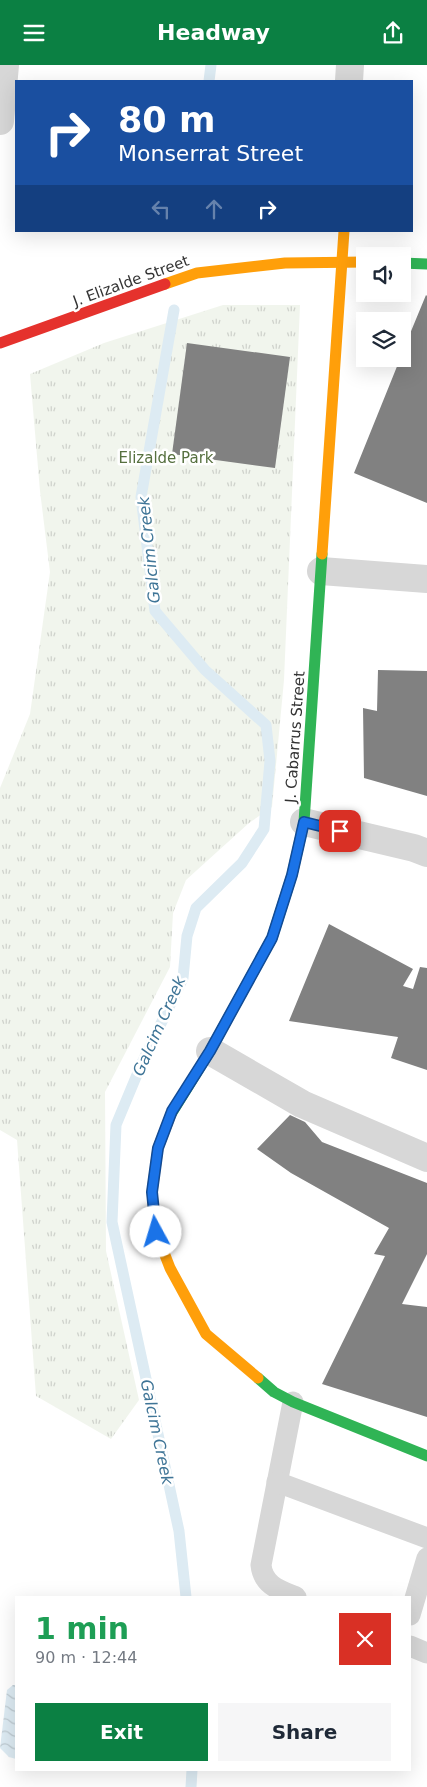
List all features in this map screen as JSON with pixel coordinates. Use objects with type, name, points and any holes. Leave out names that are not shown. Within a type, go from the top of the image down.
[{"type":"street","points":[[0,121],[5,65]]},
{"type":"street","points":[[349,80],[350,65]]},
{"type":"street","name":"J. Cabarrus Street","points":[[344,232],[304,822],[292,875],[272,938],[210,1051],[172,1111],[158,1148],[152,1192],[156,1232],[170,1267],[206,1334],[274,1391],[293,1402],[427,1456]]},
{"type":"street","name":"J. Elizalde Street","points":[[0,343],[197,273],[285,263],[356,262]]},
{"type":"street","points":[[411,263],[427,264]]},
{"type":"street","points":[[322,571],[427,579]]},
{"type":"street","points":[[304,822],[414,848],[427,853]]},
{"type":"street","points":[[210,1051],[302,1104],[427,1157]]},
{"type":"lane","points":[[293,1402],[261,1565],[262,1573],[271,1586],[294,1596]]},
{"type":"lane","points":[[277,1482],[427,1538]]},
{"type":"lane","points":[[411,1612],[427,1558]]},
{"type":"lane","points":[[411,1646],[427,1653]]},
{"type":"green space","name":"Elizalde Park","points":[[223,305],[300,305],[284,680],[272,807],[249,823],[186,880],[173,913],[170,967],[105,1092],[106,1251],[139,1400],[111,1439],[36,1396],[17,1140],[0,1130],[0,788],[30,714],[50,572],[40,491],[30,374],[104,343]]},
{"type":"water","points":[[15,1685],[15,1759],[9,1757],[0,1748],[7,1690]]},
{"type":"building","points":[[426,295],[427,503],[354,473],[397,367],[411,367],[411,331]]},
{"type":"building","points":[[187,343],[290,357],[275,468],[172,454]]},
{"type":"building","points":[[378,670],[427,671],[427,796],[364,778],[363,708],[377,711]]},
{"type":"building","points":[[329,924],[413,969],[403,986],[413,989],[420,967],[427,968],[427,1070],[391,1058],[398,1037],[289,1021]]},
{"type":"building","points":[[290,1115],[305,1122],[322,1142],[427,1183],[427,1254],[402,1304],[427,1307],[427,1417],[322,1384],[385,1256],[374,1254],[389,1228],[291,1173],[257,1149]]},
{"type":"waterway","name":"Galcim Creek","points":[[209,80],[211,65]]},
{"type":"waterway","name":"Galcim Creek","points":[[174,310],[141,497],[155,611],[205,670],[266,725],[270,761],[264,829],[242,863],[196,908],[187,936],[183,978],[141,1065],[116,1125],[112,1222],[179,1531],[186,1596]]},
{"type":"waterway","name":"Galcim Creek","points":[[191,1787],[192,1771]]},
{"type":"traffic: fast","points":[[411,263],[427,264]]},
{"type":"traffic: fast","points":[[171,1114],[210,1051],[272,938],[292,875],[304,822],[322,554]]},
{"type":"traffic: fast","points":[[258,1378],[274,1392],[293,1402],[427,1456]]},
{"type":"traffic: slow","points":[[322,554],[344,232]]},
{"type":"traffic: slow","points":[[165,284],[197,273],[285,263],[356,262]]},
{"type":"traffic: slow","points":[[171,1114],[158,1148],[152,1192],[156,1232],[170,1268],[206,1334],[258,1378]]},
{"type":"traffic: jam","points":[[0,343],[165,284]]},
{"type":"route","points":[[156,1232],[152,1192],[158,1148],[172,1111],[210,1051],[272,938],[292,875],[304,822],[340,831]]}]
